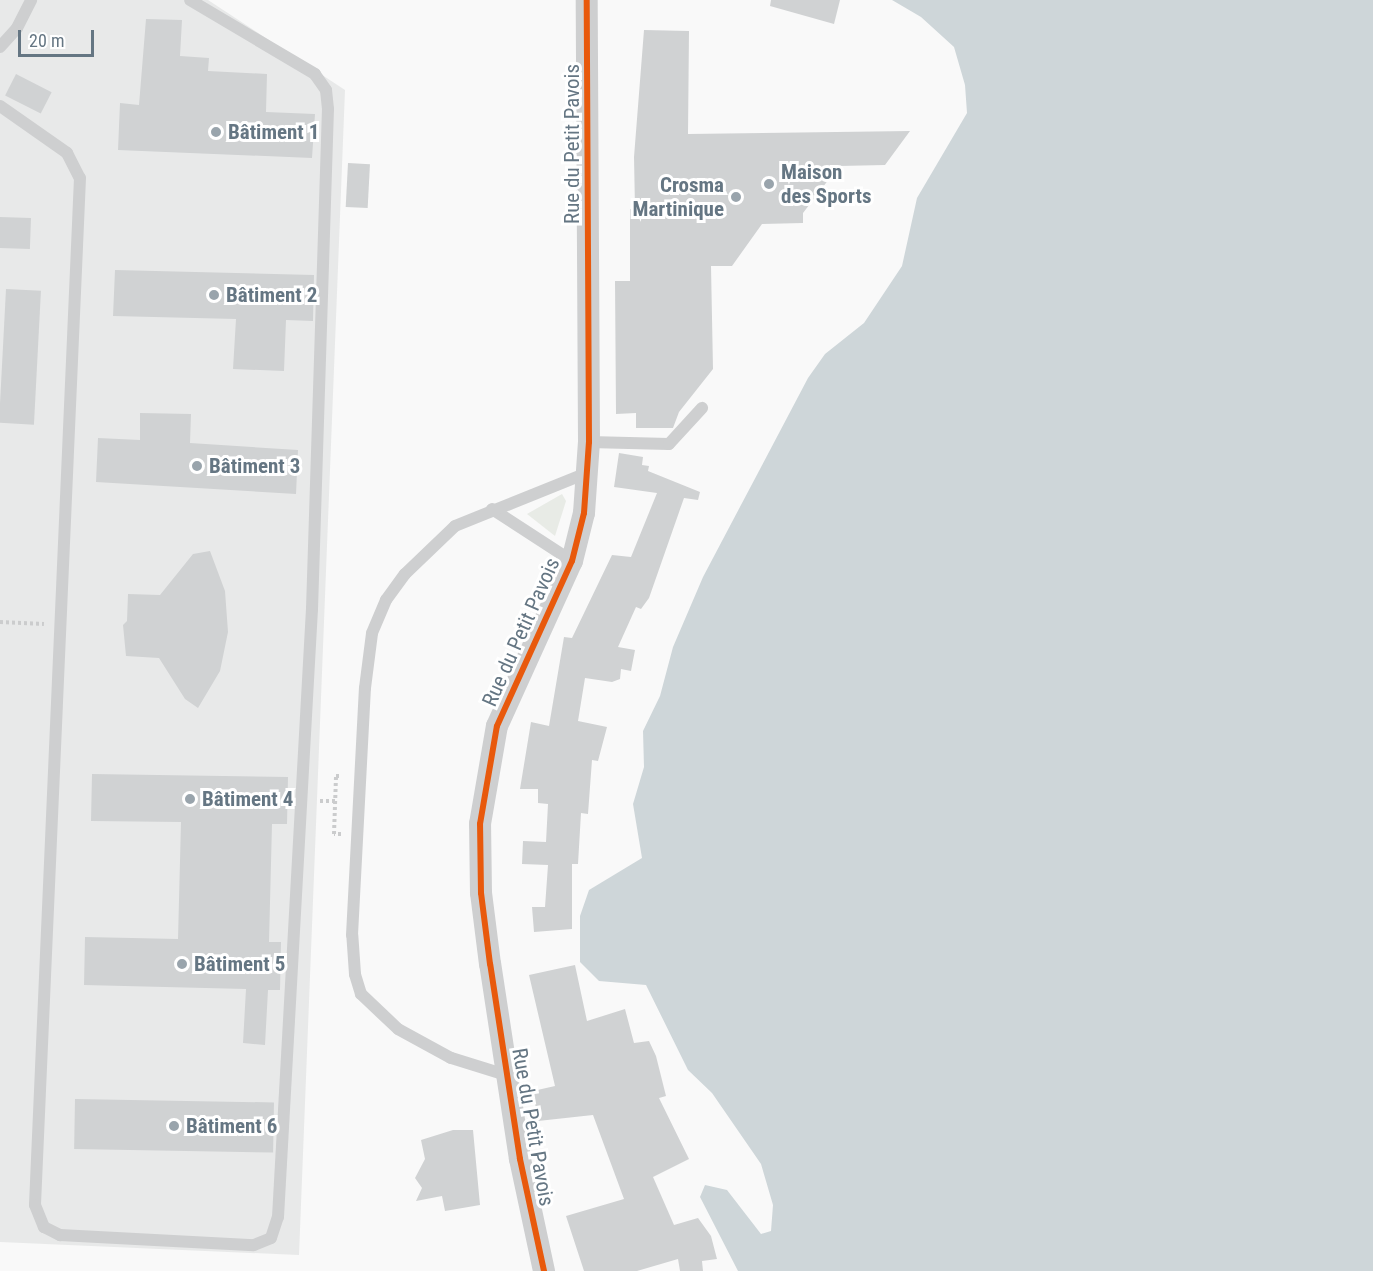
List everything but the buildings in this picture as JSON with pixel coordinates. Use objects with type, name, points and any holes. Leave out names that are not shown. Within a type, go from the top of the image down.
[{"type":"street","name":"Rue du Petit Pavois","points":[[544,1271],[506,1075],[481,893],[480,824],[486,770],[497,726],[572,561],[584,513],[589,442],[587,0]]},
{"type":"lane","points":[[0,47],[17,28],[31,0]]},
{"type":"lane","points":[[0,106],[67,153],[80,178],[34,1205],[44,1227],[60,1234],[254,1245],[271,1238],[278,1216],[312,609],[328,109],[326,90],[315,74],[190,0]]},
{"type":"lane","points":[[589,442],[669,444],[702,408]]},
{"type":"lane","points":[[506,1075],[451,1058],[377,1013],[362,994],[355,974],[352,935],[365,688],[372,633],[386,600],[405,574],[455,526],[492,509],[587,473]]},
{"type":"lane","points":[[492,509],[572,561]]},
{"type":"path","points":[[0,622],[60,625]]},
{"type":"path","points":[[334,834],[336,776]]},
{"type":"shaded area","points":[[0,0],[208,0],[345,90],[299,1255],[0,1242]]},
{"type":"shaded area","points":[[892,0],[1373,0],[1373,1271],[738,1271],[700,1197],[705,1185],[727,1190],[761,1234],[771,1231],[773,1205],[761,1164],[712,1093],[688,1070],[646,985],[599,981],[580,962],[580,916],[589,890],[642,858],[633,804],[644,767],[643,731],[660,696],[673,647],[703,577],[808,378],[825,354],[864,323],[902,266],[917,198],[967,113],[965,85],[954,47],[921,17]]},
{"type":"shaded area","points":[[562,494],[566,501],[555,536],[527,514]]},
{"type":"cycle path","points":[[544,1271],[520,1159],[490,964],[481,893],[480,824],[497,726],[572,561],[584,513],[589,442],[587,0]]},
{"type":"place","name":"Bâtiment 1","points":[[216,132]]},
{"type":"place","name":"Maison des Sports","points":[[769,184]]},
{"type":"place","name":"Crosma Martinique","points":[[736,197]]},
{"type":"place","name":"Bâtiment 2","points":[[214,295]]},
{"type":"place","name":"Bâtiment 3","points":[[197,466]]},
{"type":"place","name":"Bâtiment 4","points":[[190,799]]},
{"type":"place","name":"Bâtiment 5","points":[[182,964]]},
{"type":"place","name":"Bâtiment 6","points":[[174,1126]]}]
